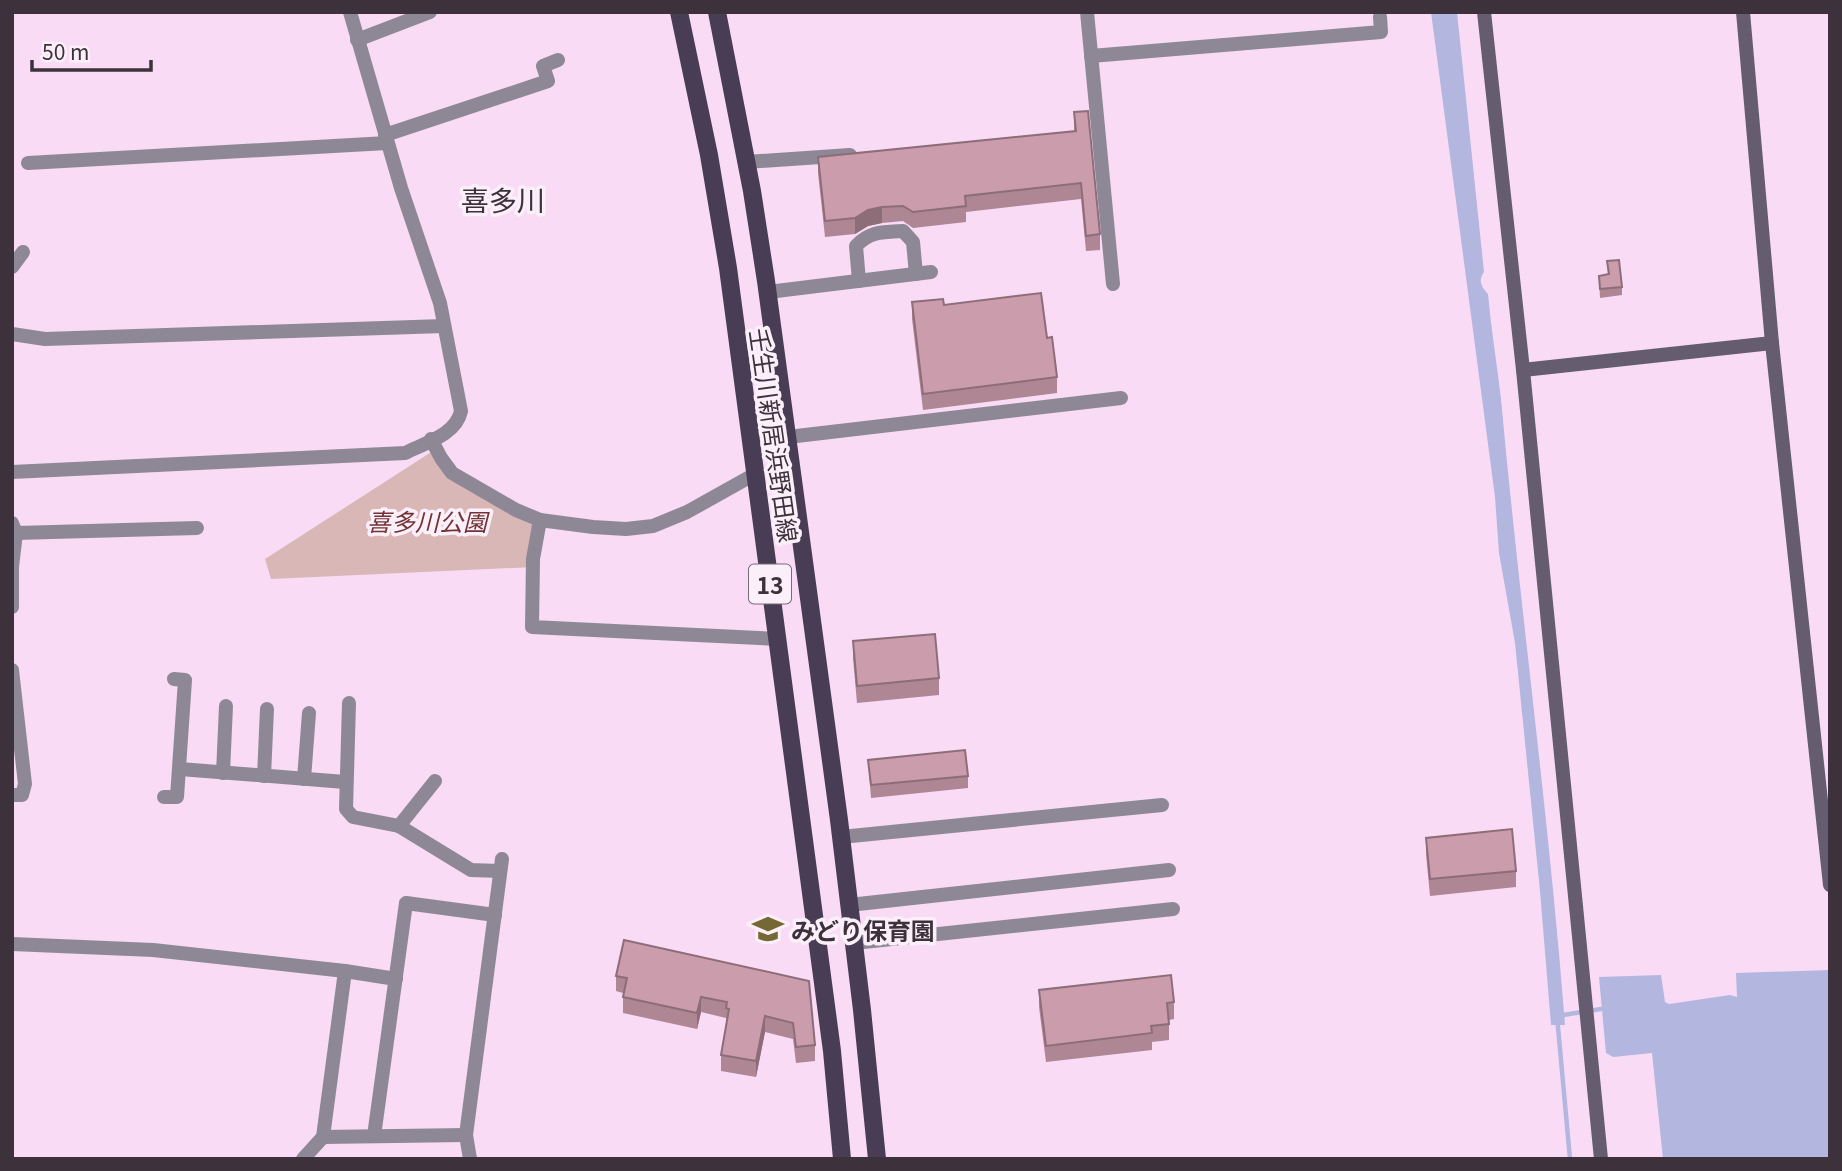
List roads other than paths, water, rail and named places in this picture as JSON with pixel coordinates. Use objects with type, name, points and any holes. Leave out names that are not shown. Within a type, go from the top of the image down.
[{"type":"main road","name":"壬生川新居浜野田線","points":[[679,12],[709,155],[727,268],[832,1051],[842,1159]]},
{"type":"main road","name":"壬生川新居浜野田線","points":[[717,12],[768,292],[841,837],[877,1159]]},
{"type":"street","points":[[12,472],[405,453],[453,428],[459,421],[461,411],[428,262],[386,139],[349,12]]},
{"type":"street","points":[[357,40],[430,12]]},
{"type":"street","points":[[1087,12],[1113,284]]},
{"type":"street","points":[[1484,12],[1523,370],[1601,1159]]},
{"type":"street","points":[[1743,12],[1772,344],[1830,885]]},
{"type":"street","points":[[1091,56],[1381,33],[1380,17]]},
{"type":"street","points":[[28,163],[386,139],[548,81],[543,66],[558,60]]},
{"type":"street","points":[[746,162],[864,154]]},
{"type":"street","points":[[768,292],[859,281],[924,273],[913,242],[904,232],[865,236],[856,246],[859,281]]},
{"type":"street","points":[[12,267],[23,252]]},
{"type":"street","points":[[12,334],[45,339],[444,326]]},
{"type":"street","points":[[1523,370],[1772,344]]},
{"type":"street","points":[[788,437],[1121,398]]},
{"type":"street","points":[[431,439],[452,473],[516,510],[540,520],[604,528],[653,526],[687,512],[755,474]]},
{"type":"street","points":[[540,520],[533,559],[532,627],[778,639]]},
{"type":"street","points":[[12,607],[14,528],[197,528]]},
{"type":"street","points":[[12,670],[25,784],[22,795],[12,795]]},
{"type":"street","points":[[164,796],[177,797],[180,769],[185,680],[174,679]]},
{"type":"street","points":[[349,704],[345,782],[346,809],[353,817],[399,826],[471,870],[501,865],[466,1135],[470,1159]]},
{"type":"street","points":[[223,772],[226,706]]},
{"type":"street","points":[[264,776],[267,709]]},
{"type":"street","points":[[304,779],[309,713]]},
{"type":"street","points":[[180,769],[345,782]]},
{"type":"street","points":[[399,826],[435,781]]},
{"type":"street","points":[[841,837],[1162,805]]},
{"type":"street","points":[[849,905],[1169,870]]},
{"type":"street","points":[[374,1136],[407,903],[495,915]]},
{"type":"street","points":[[854,943],[1173,909]]},
{"type":"street","points":[[12,944],[153,950],[396,979]]},
{"type":"street","points":[[303,1159],[323,1136],[345,971]]},
{"type":"street","points":[[323,1136],[466,1135]]},
{"type":"water","points":[[1431,12],[1457,12],[1484,272],[1481,281],[1488,294],[1501,399],[1565,1025],[1551,1025],[1515,643],[1499,553],[1495,497]]},
{"type":"water","points":[[1830,970],[1830,1159],[1663,1159],[1652,1053],[1613,1057],[1606,1053],[1599,977],[1661,975],[1665,1002],[1669,1004],[1730,995],[1737,997],[1736,973]]},
{"type":"waterway","points":[[1570,1159],[1557,1016],[1601,1009]]},
{"type":"place","name":"みどり保育園","points":[[768,929]]},
{"type":"district","name":"喜多川","points":[[503,199]]},
{"type":"park label","name":"喜多川公園","points":[[427,520]]}]
